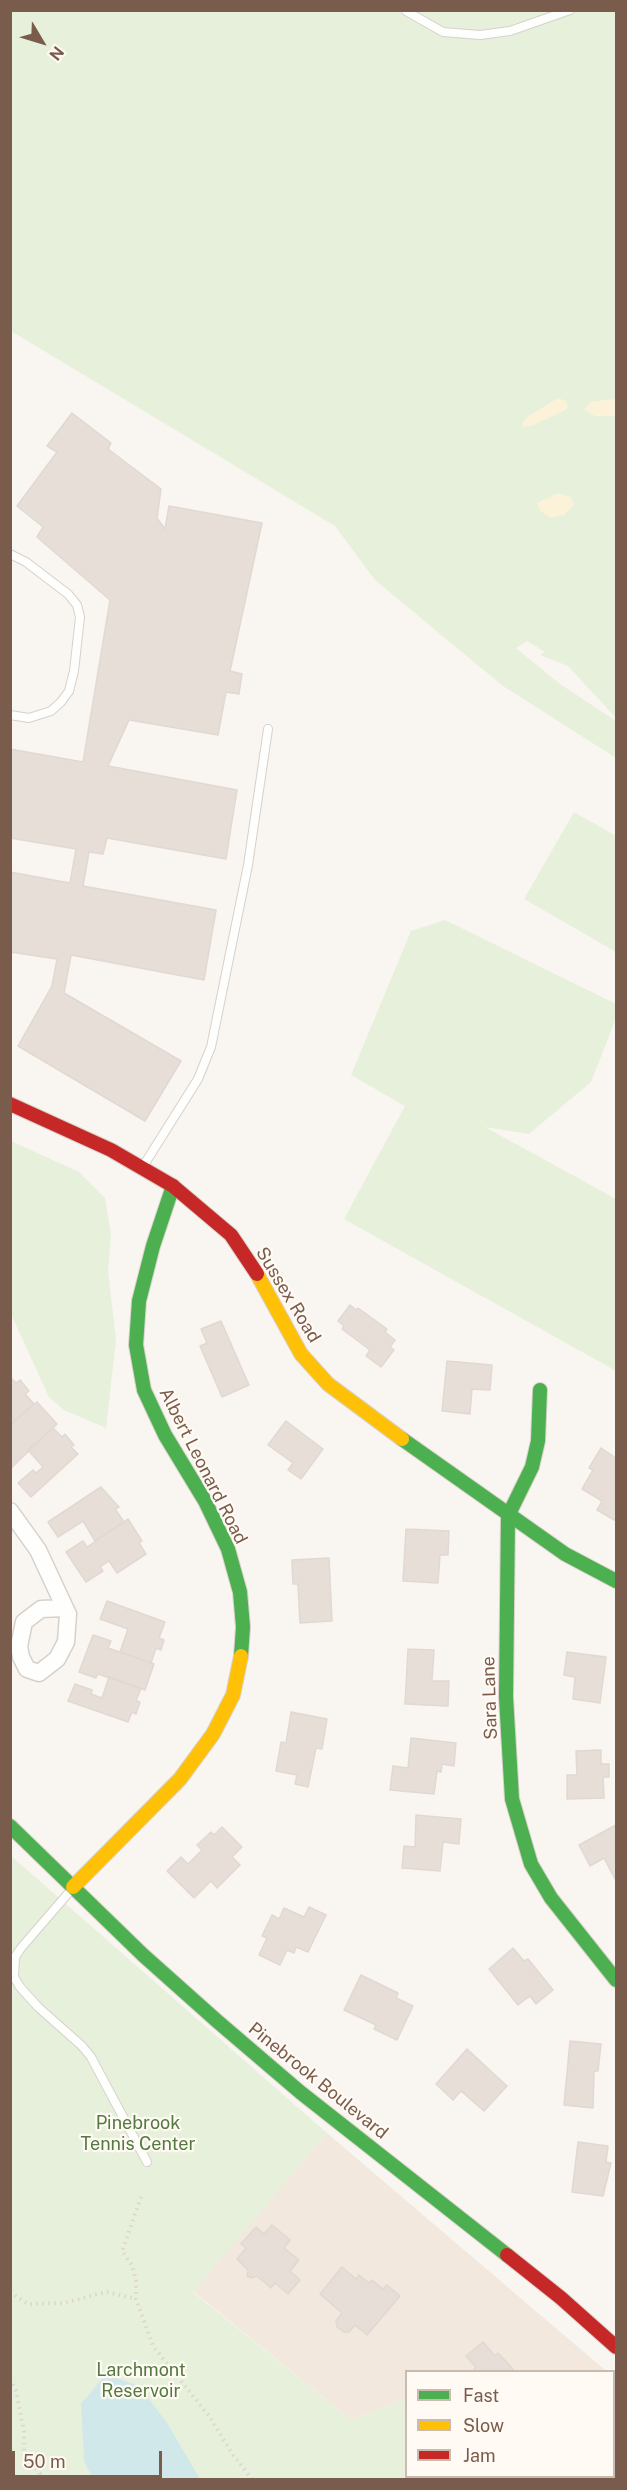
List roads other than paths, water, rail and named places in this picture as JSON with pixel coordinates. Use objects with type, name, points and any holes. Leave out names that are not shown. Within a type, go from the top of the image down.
[{"type":"street","name":"Sussex Road","points":[[10,1104],[111,1150],[173,1186],[231,1235],[266,1288],[301,1354],[327,1384],[508,1516],[566,1554],[616,1581]]},
{"type":"street","name":"Albert Leonard Road","points":[[73,1887],[180,1779],[213,1734],[233,1695],[240,1664],[243,1627],[240,1592],[228,1548],[205,1501],[165,1435],[144,1390],[136,1345],[142,1290],[153,1246],[173,1186]]},
{"type":"street","name":"Sara Lane","points":[[540,1390],[538,1441],[532,1467],[508,1516],[506,1697],[512,1799],[531,1864],[551,1898],[616,1980]]},
{"type":"street","points":[[10,1511],[38,1550],[65,1608]]},
{"type":"street","name":"Pinebrook Boulevard","points":[[10,1826],[170,1979],[267,2064],[528,2271],[616,2347]]},
{"type":"lane","points":[[406,11],[443,32],[480,35],[510,31],[570,10]]},
{"type":"lane","points":[[10,554],[26,562],[68,594],[77,605],[80,617],[74,671],[69,691],[51,711],[29,718],[10,715]]},
{"type":"lane","points":[[142,1168],[198,1079],[211,1047],[248,865],[268,729]]},
{"type":"lane","points":[[73,1887],[15,1957],[14,1977],[38,2007],[82,2046],[91,2057],[147,2162]]},
{"type":"water","points":[[106,2374],[139,2386],[167,2423],[200,2479],[93,2479],[84,2461],[81,2404]]},
{"type":"park label","name":"Pinebrook Tennis Center","points":[[138,2133]]},
{"type":"park label","name":"Larchmont Reservoir","points":[[141,2380]]}]
